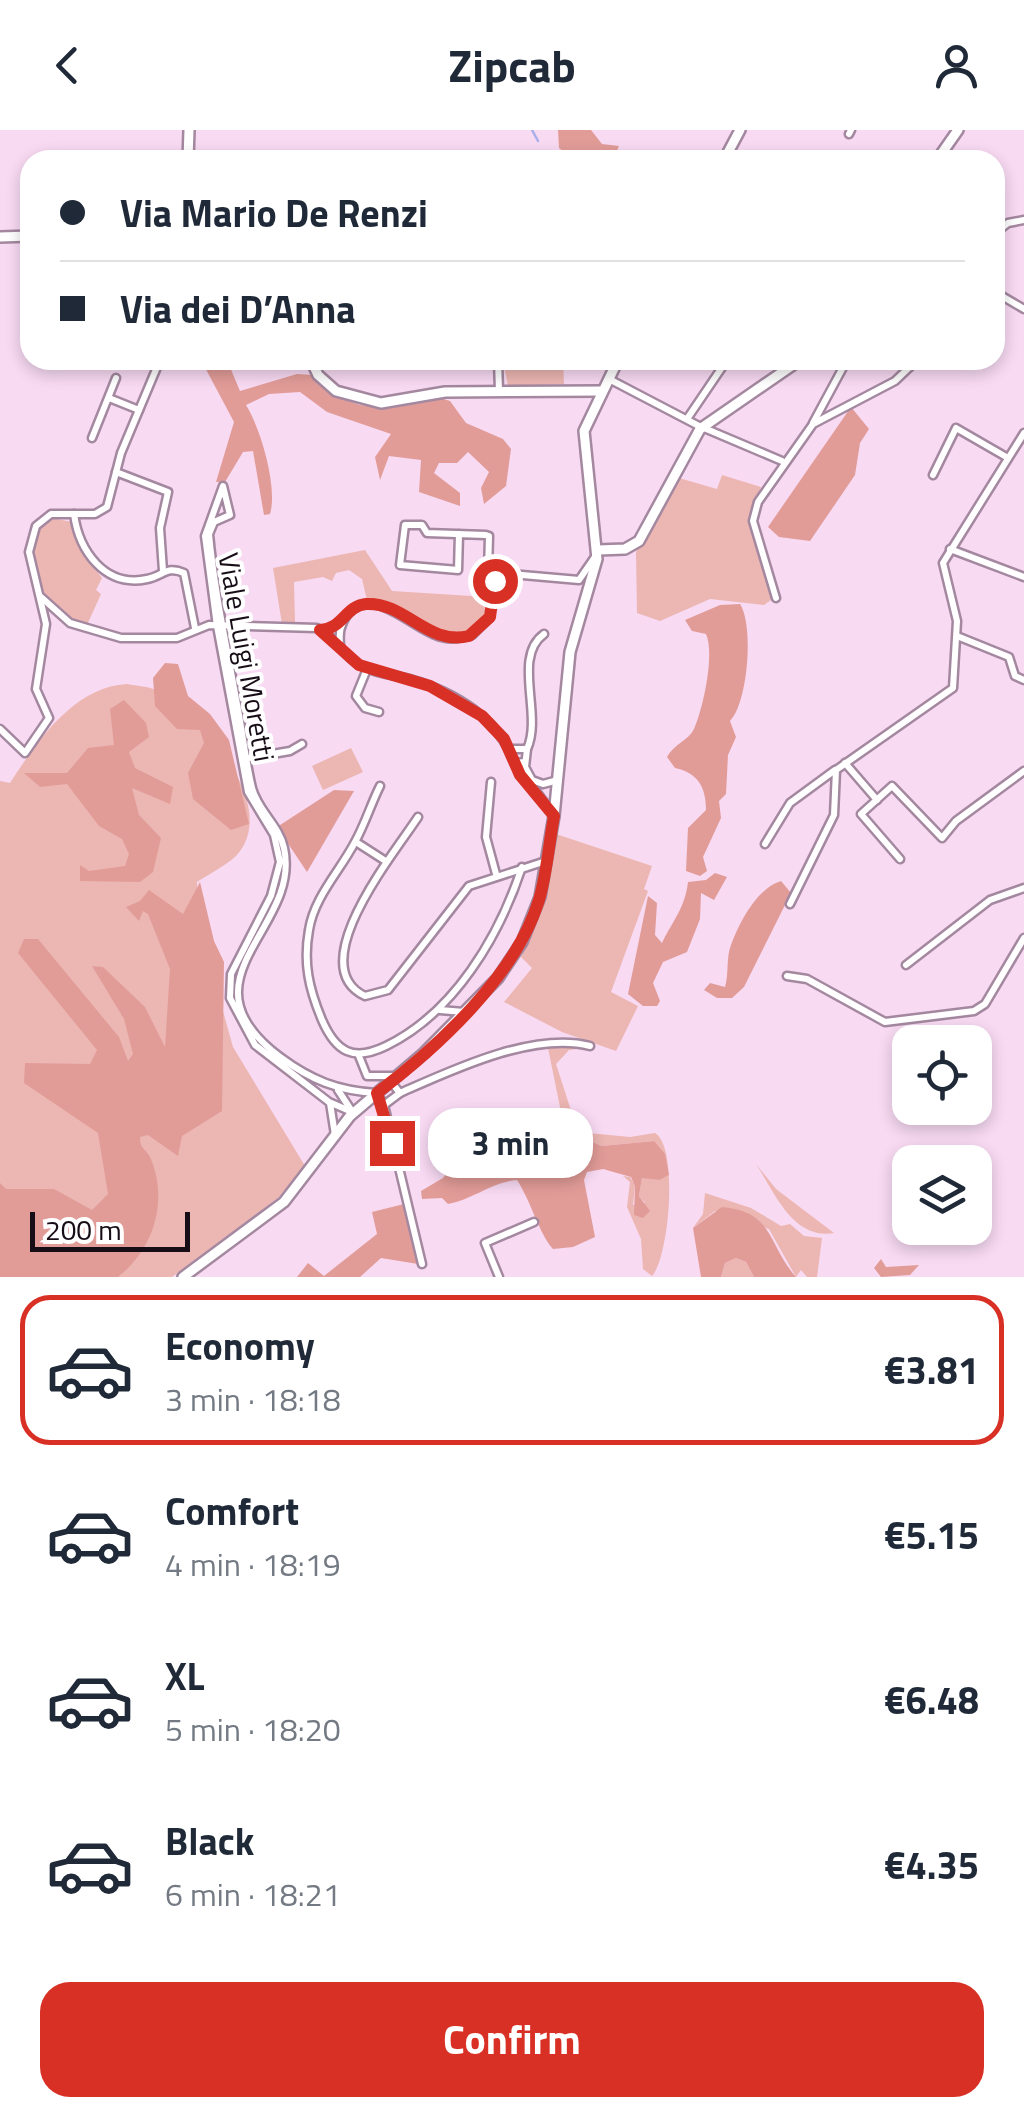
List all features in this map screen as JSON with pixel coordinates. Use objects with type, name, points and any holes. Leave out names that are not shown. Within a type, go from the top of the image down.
[{"type":"main road","points":[[319,370],[334,389],[368,402],[392,404],[429,393],[586,388],[605,384]]},
{"type":"main road","points":[[183,1277],[284,1202],[353,1113],[395,1079],[464,1012],[516,953],[539,900],[560,779],[570,652],[598,552],[584,436],[594,404],[613,370]]},
{"type":"main road","points":[[598,552],[628,548],[644,536],[702,427],[785,370]]},
{"type":"main road","points":[[586,388],[594,404]]},
{"type":"street","points":[[0,729],[25,753],[50,718],[36,689],[46,628],[30,555],[35,529],[51,514],[104,510],[156,370]]},
{"type":"street","points":[[498,370],[499,391]]},
{"type":"street","points":[[687,420],[720,370]]},
{"type":"street","points":[[776,598],[753,521],[758,502],[783,461],[813,424],[842,370]]},
{"type":"street","points":[[813,424],[895,381],[907,370]]},
{"type":"street","points":[[92,438],[116,378]]},
{"type":"street","points":[[605,384],[773,461],[783,461]]},
{"type":"street","points":[[109,398],[139,410]]},
{"type":"street","points":[[933,475],[956,428],[1008,458]]},
{"type":"street","points":[[765,844],[790,802],[951,692],[958,636],[943,567],[950,549],[1024,433]]},
{"type":"street","points":[[116,472],[168,492],[160,528],[163,571]]},
{"type":"street","points":[[224,486],[229,504],[217,501],[224,486]]},
{"type":"street","name":"Viale Luigi Moretti","points":[[217,501],[217,516],[208,534],[249,795],[275,838],[280,865],[271,896],[232,972]]},
{"type":"street","name":"Viale Luigi Moretti","points":[[217,516],[230,516],[229,504]]},
{"type":"street","points":[[74,514],[80,541],[106,572],[141,580],[178,570],[186,577],[194,628]]},
{"type":"street","points":[[459,534],[458,570],[400,565],[403,525],[422,525],[427,533],[459,534],[489,536],[488,572],[579,580],[598,552]]},
{"type":"street","points":[[950,549],[1024,577]]},
{"type":"street","points":[[40,596],[66,621],[113,637],[168,639],[194,628],[220,626],[320,630],[341,624],[353,609],[370,604],[391,610],[439,637],[469,636],[488,621],[492,584],[499,582]]},
{"type":"street","points":[[340,646],[341,624]]},
{"type":"street","points":[[320,630],[367,669],[420,682],[464,703],[494,727],[515,764],[554,816]]},
{"type":"street","points":[[544,634],[531,652],[533,728],[525,762],[528,776],[542,784],[560,779]]},
{"type":"street","points":[[958,636],[1009,656],[1016,676],[1024,680]]},
{"type":"street","points":[[367,669],[356,696],[365,708],[379,712]]},
{"type":"street","points":[[244,759],[290,751],[302,744]]},
{"type":"street","points":[[510,750],[526,749]]},
{"type":"street","name":"Viale Luigi Moretti","points":[[243,1012],[240,973],[286,867],[281,838],[255,797],[244,759]]},
{"type":"street","points":[[515,764],[525,762]]},
{"type":"street","points":[[846,762],[877,800]]},
{"type":"street","points":[[790,904],[834,814],[836,770]]},
{"type":"street","points":[[900,859],[862,814],[892,786],[938,838],[1024,771]]},
{"type":"street","points":[[490,782],[486,837],[496,874]]},
{"type":"street","points":[[537,793],[542,784]]},
{"type":"street","points":[[380,786],[356,842],[313,914],[306,969],[332,1042],[344,1052],[358,1056],[416,1030],[440,1010],[498,924],[522,867]]},
{"type":"street","points":[[418,817],[384,860],[341,958],[351,987],[368,997],[388,990],[465,889],[496,874],[546,861]]},
{"type":"street","points":[[356,842],[384,860]]},
{"type":"street","points":[[906,965],[990,900],[1024,888]]},
{"type":"street","points":[[787,976],[807,979],[885,1022],[968,1012],[985,1004],[1024,938]]},
{"type":"street","points":[[232,972],[234,1004],[243,1012],[252,1034],[263,1044],[311,1080],[377,1093],[384,1105],[422,1264]]},
{"type":"street","points":[[232,972],[231,1001],[246,1035],[329,1102],[353,1113]]},
{"type":"street","points":[[440,1010],[464,1012]]},
{"type":"street","points":[[384,1105],[400,1093],[530,1046],[570,1041],[590,1046]]},
{"type":"street","points":[[358,1056],[367,1076],[395,1079],[400,1093]]},
{"type":"street","points":[[333,1086],[346,1096],[353,1113]]},
{"type":"street","points":[[329,1102],[334,1138]]},
{"type":"street","points":[[499,1277],[485,1242],[534,1222]]},
{"type":"shaded area","points":[[558,130],[591,130],[602,144],[619,146],[617,150],[559,148]]},
{"type":"shaded area","points":[[206,370],[231,370],[240,391],[297,374],[313,375],[339,398],[360,405],[391,408],[437,397],[450,401],[466,423],[503,439],[511,449],[506,486],[484,504],[481,488],[489,472],[468,452],[457,463],[439,463],[434,473],[460,493],[460,506],[419,492],[421,460],[389,456],[380,480],[375,457],[391,434],[327,412],[300,392],[269,394],[246,405],[270,474],[272,503],[270,514],[264,515],[253,451],[243,452],[225,482],[216,482],[234,422]]},
{"type":"shaded area","points":[[505,370],[563,370],[564,384],[508,386]]},
{"type":"shaded area","points":[[851,407],[869,429],[860,443],[855,475],[810,541],[779,537],[768,527]]},
{"type":"shaded area","points":[[722,475],[761,487],[750,522],[763,558],[771,600],[764,605],[710,599],[660,621],[637,613],[636,552],[679,478],[717,489]]},
{"type":"shaded area","points":[[52,518],[72,522],[83,554],[102,578],[96,590],[101,594],[87,625],[56,608],[39,584],[34,547],[43,525]]},
{"type":"shaded area","points":[[365,550],[392,591],[487,597],[487,620],[477,632],[442,630],[367,600],[362,579],[349,570],[336,573],[332,581],[323,577],[294,582],[295,622],[282,624],[273,568]]},
{"type":"shaded area","points":[[740,604],[747,629],[745,682],[730,721],[736,737],[728,755],[726,794],[719,801],[721,818],[703,857],[707,871],[700,876],[686,871],[688,828],[706,810],[704,794],[695,777],[675,768],[667,757],[694,729],[707,681],[706,634],[692,631],[685,620],[720,605]]},
{"type":"shaded area","points":[[165,663],[178,664],[188,696],[210,714],[229,740],[249,824],[231,830],[193,799],[188,773],[204,743],[200,730],[177,729],[155,706],[153,678]]},
{"type":"shaded area","points":[[127,684],[157,691],[194,720],[213,740],[243,788],[249,813],[248,836],[236,856],[197,882],[198,922],[233,1047],[305,1166],[279,1197],[172,1277],[0,1277],[0,781],[10,783],[45,734],[74,705],[108,687]]},
{"type":"shaded area","points":[[124,700],[146,723],[149,737],[129,752],[135,768],[173,787],[170,804],[132,788],[139,815],[161,838],[153,872],[140,882],[80,881],[80,865],[89,871],[125,866],[129,854],[122,839],[99,826],[67,784],[40,787],[24,773],[67,773],[88,748],[114,745],[110,709]]},
{"type":"shaded area","points":[[351,748],[363,772],[323,790],[312,766]]},
{"type":"shaded area","points":[[334,790],[354,791],[307,872],[277,827]]},
{"type":"shaded area","points":[[556,834],[652,866],[644,889],[648,891],[611,992],[638,1006],[616,1051],[562,1032],[504,1002],[532,968],[521,957],[542,911]]},
{"type":"shaded area","points":[[715,873],[727,877],[714,900],[701,893],[700,919],[687,952],[663,962],[653,983],[660,1001],[657,1006],[643,1006],[628,994],[648,896],[657,903],[655,935],[662,943],[681,907],[688,882],[706,880]]},
{"type":"shaded area","points":[[781,881],[791,893],[744,987],[732,998],[717,998],[704,990],[710,983],[725,987],[729,950],[739,927],[764,891]]},
{"type":"shaded area","points":[[200,882],[214,941],[224,962],[222,1111],[182,1136],[178,1156],[148,1135],[140,1137],[156,1173],[158,1206],[149,1238],[118,1277],[0,1277],[0,1183],[6,1189],[54,1189],[92,1210],[108,1194],[98,1133],[24,1083],[25,1063],[90,1064],[97,1050],[18,953],[24,939],[38,939],[119,1037],[128,1061],[133,1054],[124,1019],[92,966],[103,967],[145,1007],[165,1047],[170,969],[148,914],[143,911],[139,921],[126,907],[140,901],[149,890],[183,914]]},
{"type":"shaded area","points":[[566,1044],[585,1048],[569,1050],[556,1064],[578,1132],[630,1137],[655,1133],[662,1142],[667,1159],[669,1203],[663,1248],[652,1276],[643,1269],[641,1239],[627,1207],[630,1182],[623,1176],[630,1177],[635,1185],[633,1205],[645,1203],[639,1196],[642,1177],[659,1180],[654,1141],[601,1146],[560,1134],[562,1117],[548,1048]]},
{"type":"shaded area","points":[[542,1109],[549,1129],[557,1134],[575,1135],[601,1146],[654,1141],[665,1154],[669,1175],[659,1180],[642,1178],[639,1196],[650,1211],[643,1218],[634,1215],[635,1186],[631,1177],[603,1169],[587,1172],[584,1180],[595,1237],[573,1247],[553,1249],[517,1180],[448,1204],[442,1198],[422,1199],[421,1191],[443,1178],[451,1167],[525,1128],[529,1113]]},
{"type":"shaded area","points":[[756,1164],[776,1189],[834,1233],[820,1233],[796,1222]]},
{"type":"shaded area","points":[[705,1193],[751,1208],[781,1226],[790,1224],[804,1236],[822,1238],[817,1277],[807,1277],[801,1270],[796,1277],[769,1229],[715,1211],[693,1228],[703,1214]]},
{"type":"shaded area","points":[[404,1204],[418,1264],[381,1258],[360,1277],[297,1277],[308,1263],[324,1276],[377,1234],[372,1212]]},
{"type":"shaded area","points":[[722,1207],[752,1215],[761,1223],[796,1277],[754,1277],[746,1262],[736,1258],[725,1263],[721,1277],[701,1277],[693,1228]]},
{"type":"shaded area","points":[[736,1258],[746,1262],[754,1277],[721,1277],[725,1263]]},
{"type":"shaded area","points":[[881,1259],[886,1267],[919,1265],[910,1275],[881,1277],[874,1268]]},
{"type":"waterway","points":[[532,130],[538,141]]},
{"type":"route","points":[[392,1143],[384,1105],[377,1093],[424,1053],[511,961],[539,900],[554,816],[520,775],[504,739],[482,716],[430,686],[359,665],[333,637],[320,630],[337,627],[353,609],[366,604],[391,610],[439,637],[469,636],[486,625],[490,617],[495,581]]}]
